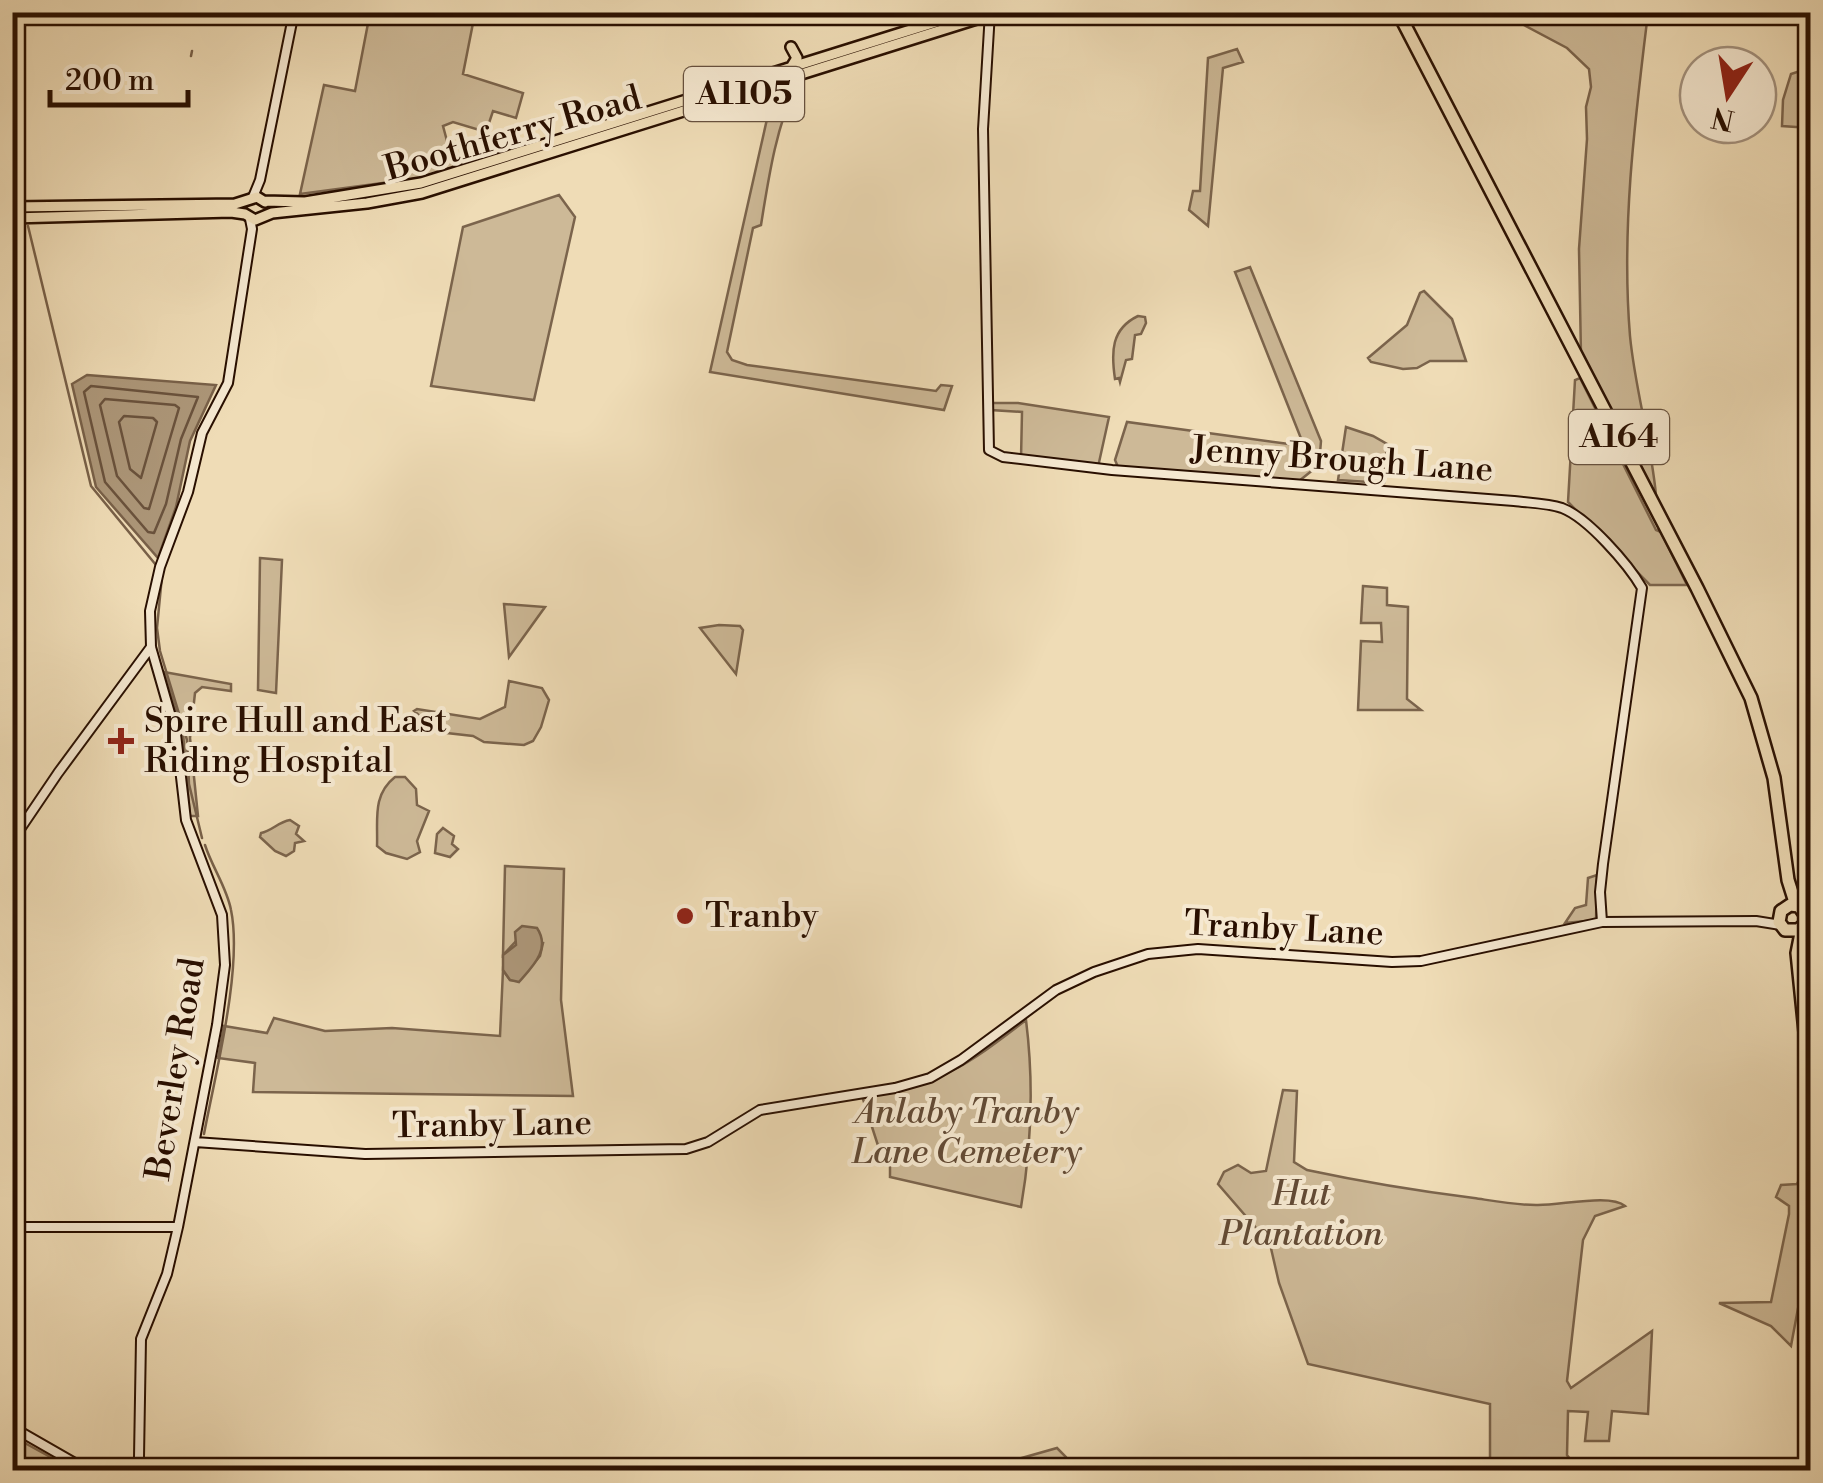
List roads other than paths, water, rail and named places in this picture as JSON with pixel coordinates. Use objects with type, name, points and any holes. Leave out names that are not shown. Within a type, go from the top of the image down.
[{"type":"highway","name":"A164","points":[[1398,12],[1751,698],[1774,778],[1788,880],[1782,919]]},
{"type":"highway","name":"A164","points":[[1788,880],[1805,916]]},
{"type":"highway","points":[[1782,919],[1790,904],[1805,916]]},
{"type":"highway","points":[[1782,919],[1794,932],[1805,916]]},
{"type":"highway","points":[[1797,954],[1805,916]]},
{"type":"highway","points":[[1782,919],[1797,954],[1810,1080]]},
{"type":"main road","points":[[254,219],[294,12]]},
{"type":"main road","name":"Boothferry Road","points":[[12,207],[235,204],[256,199],[305,202],[421,183],[968,12]]},
{"type":"main road","name":"Boothferry Road","points":[[12,218],[254,219],[422,193],[993,13]]},
{"type":"main road","name":"Jenny Brough Lane","points":[[993,13],[982,129],[989,450],[995,455],[1112,470],[1557,506],[1575,514],[1632,572],[1642,588],[1603,864],[1602,922]]},
{"type":"main road","points":[[790,68],[797,58],[791,47]]},
{"type":"main road","points":[[254,219],[256,199]]},
{"type":"main road","name":"Beverley Road","points":[[142,1470],[141,1339],[167,1274],[178,1227],[225,964],[222,915],[186,820],[176,734],[150,646],[150,610],[159,570],[188,492],[202,433],[228,383],[254,219]]},
{"type":"main road","points":[[12,841],[150,646]]},
{"type":"main road","name":"Tranby Lane","points":[[195,1142],[365,1154],[686,1150],[708,1142],[760,1110],[895,1088],[930,1078],[974,1052],[1056,990],[1148,954],[1198,949],[1421,961],[1602,922],[1782,919]]},
{"type":"main road","points":[[12,1228],[178,1227]]},
{"type":"main road","points":[[12,1427],[88,1470]]},
{"type":"main road","name":"Beverley Road","points":[[134,1470],[139,1457]]},
{"type":"water","points":[[87,375],[216,385],[190,441],[176,507],[158,558],[96,487],[72,384]]},
{"type":"water","points":[[522,926],[537,928],[542,943],[538,957],[519,982],[510,980],[503,970],[503,955],[516,945],[515,932]]},
{"type":"waterway","points":[[191,56],[192,51]]},
{"type":"waterway","points":[[28,226],[91,486],[156,565]]},
{"type":"waterway","points":[[162,576],[157,628],[160,651],[187,740],[189,784],[202,838]]},
{"type":"waterway","points":[[204,1134],[231,991],[234,934],[229,902],[205,845]]},
{"type":"place","name":"Spire Hull and East Riding Hospital","points":[[121,741]]},
{"type":"place","name":"Tranby","points":[[685,916]]},
{"type":"park label","name":"Anlaby Tranby Lane Cemetery","points":[[967,1132]]},
{"type":"park label","name":"Hut Plantation","points":[[1301,1214]]}]
